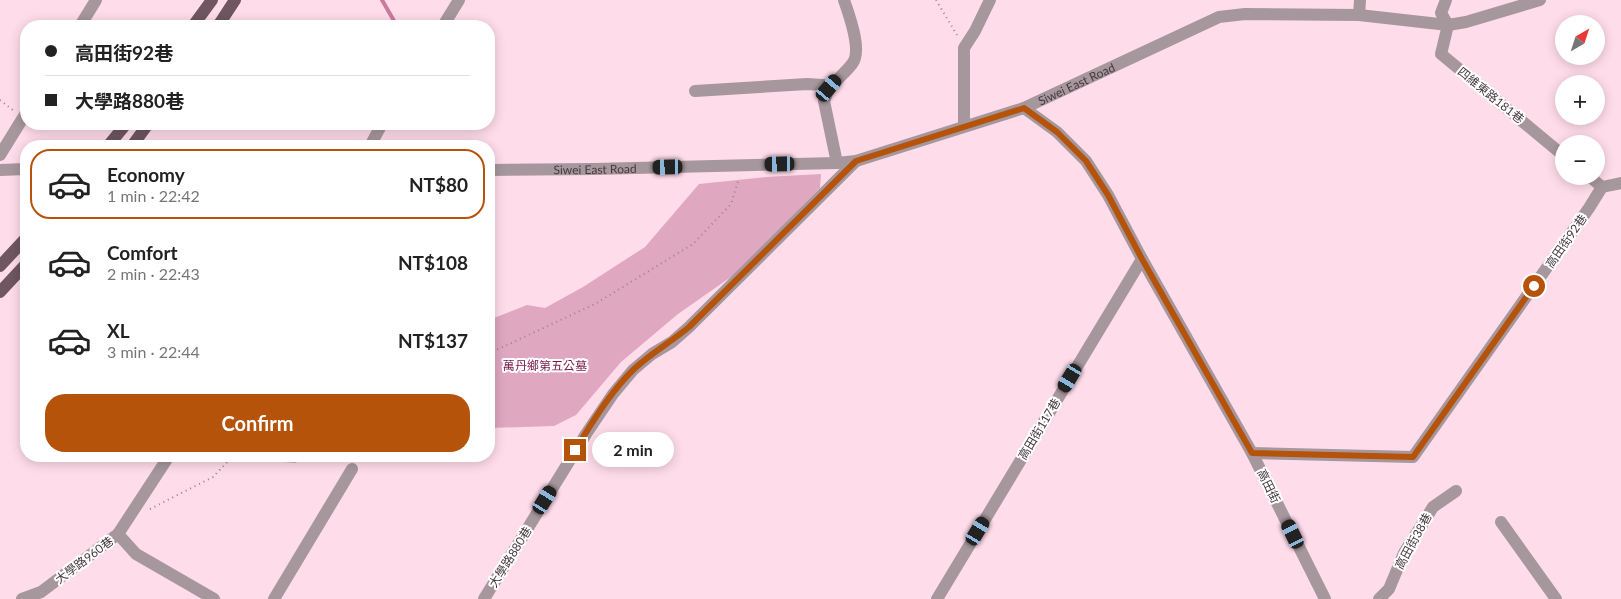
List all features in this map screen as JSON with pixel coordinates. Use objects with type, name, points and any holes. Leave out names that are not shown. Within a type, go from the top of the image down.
[{"type":"main road","points":[[197,20],[212,0]]},
{"type":"main road","points":[[222,20],[236,0]]},
{"type":"main road","points":[[113,140],[121,130]]},
{"type":"main road","points":[[0,266],[20,244]]},
{"type":"main road","points":[[0,292],[20,270]]},
{"type":"street","points":[[84,20],[96,0]]},
{"type":"street","points":[[447,20],[459,0]]},
{"type":"street","points":[[837,163],[824,101],[826,91],[853,63],[856,56],[855,35],[844,0]]},
{"type":"street","points":[[964,126],[964,48],[975,31],[990,0]]},
{"type":"street","points":[[1358,15],[1360,0]]},
{"type":"street","points":[[1446,0],[1441,12],[1448,25]]},
{"type":"street","name":"Siwei East Road","points":[[495,170],[837,163],[856,161],[1024,108],[1220,17],[1246,14],[1358,15],[1448,25],[1466,22],[1540,0]]},
{"type":"street","name":"四維東路181巷","points":[[1448,25],[1441,54],[1555,149]]},
{"type":"street","points":[[695,91],[807,84],[823,85],[829,88]]},
{"type":"street","name":"高田街","points":[[1024,108],[1057,132],[1086,161],[1108,195],[1142,259],[1252,453],[1325,599]]},
{"type":"street","points":[[0,155],[20,123]]},
{"type":"street","name":"大學路880巷","points":[[484,599],[586,434],[633,370],[652,354],[672,342],[689,327],[856,161]]},
{"type":"street","points":[[0,170],[20,169]]},
{"type":"street","points":[[1600,185],[1602,187],[1621,182]]},
{"type":"street","name":"高田街92巷","points":[[1252,453],[1413,457],[1602,187]]},
{"type":"street","name":"高田街117巷","points":[[937,599],[1142,259]]},
{"type":"street","points":[[165,462],[118,534],[136,554],[214,599]]},
{"type":"street","points":[[274,599],[352,469]]},
{"type":"street","name":"高田街38巷","points":[[1379,599],[1389,588],[1404,553],[1433,507],[1456,491]]},
{"type":"street","points":[[1501,522],[1556,599]]},
{"type":"street","name":"大學路960巷","points":[[22,599],[41,592],[118,534]]},
{"type":"path","points":[[936,0],[964,48]]},
{"type":"path","points":[[0,100],[20,112]]},
{"type":"path","points":[[495,351],[595,304],[693,244],[731,204],[742,165]]},
{"type":"path","points":[[133,510],[148,510],[213,477],[227,462]]},
{"type":"green space","name":"萬丹鄉第五公墓","points":[[821,174],[820,188],[738,272],[678,314],[621,362],[576,415],[554,426],[495,428],[495,318],[527,305],[545,308],[583,287],[645,247],[699,184],[766,177]]},
{"type":"waterway","points":[[382,0],[394,20]]},
{"type":"route","points":[[575,450],[613,394],[633,370],[652,354],[672,342],[689,327],[856,161],[1024,108],[1057,132],[1086,161],[1108,195],[1142,259],[1252,453],[1413,457],[1534,286]]}]
